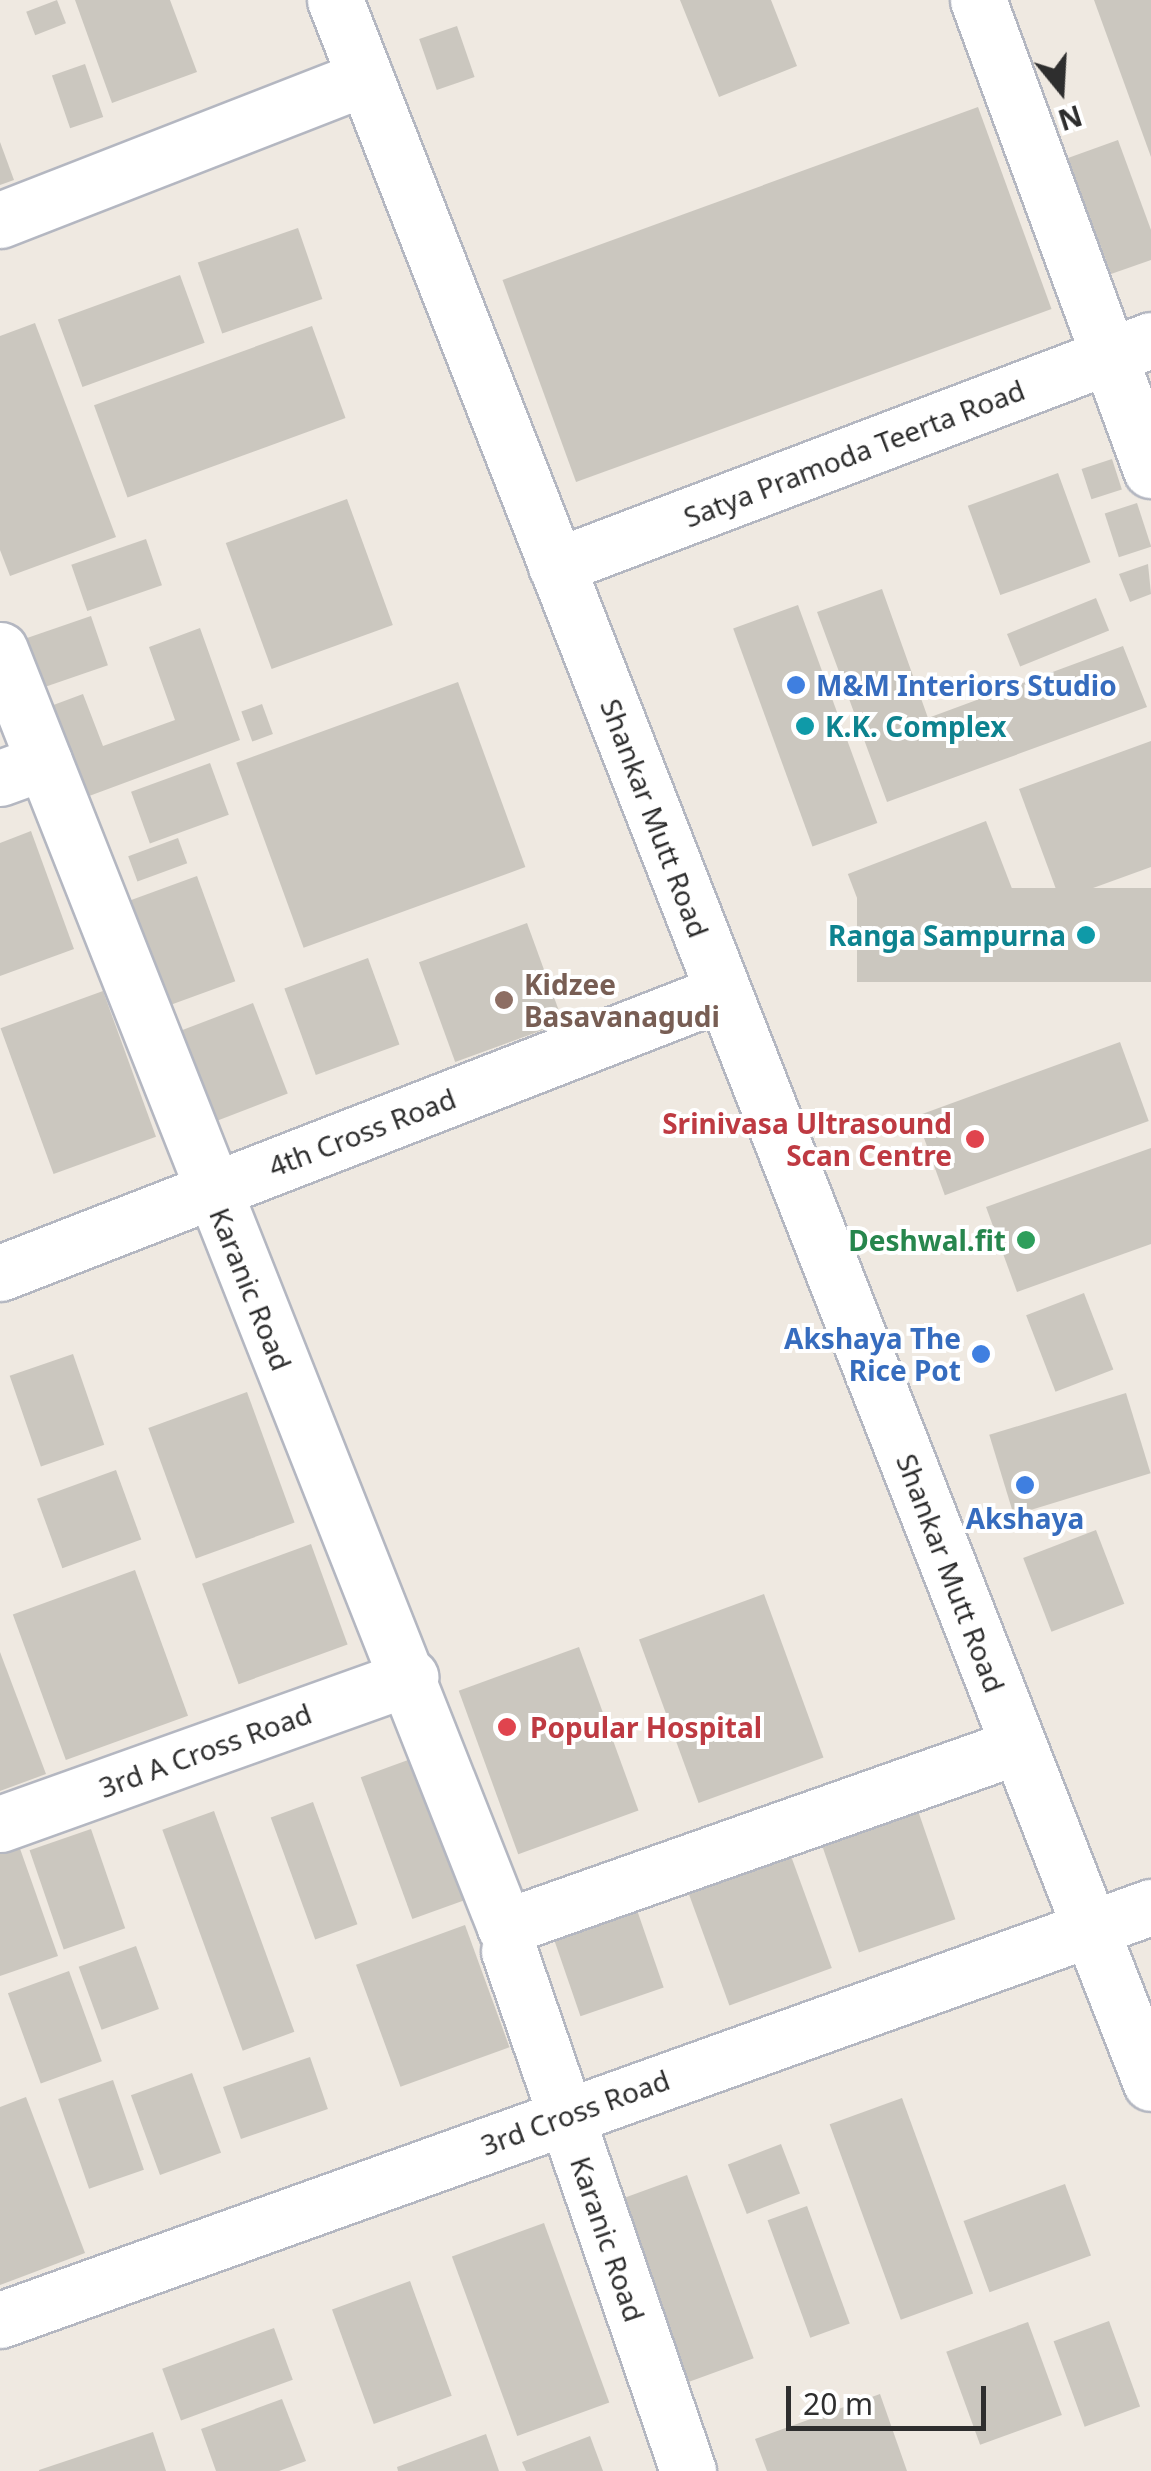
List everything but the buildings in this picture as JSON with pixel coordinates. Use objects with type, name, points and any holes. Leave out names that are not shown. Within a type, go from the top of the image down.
[{"type":"street","name":"Shankar Mutt Road","points":[[336,0],[1151,2084]]},
{"type":"street","points":[[978,0],[1132,347],[1151,470]]},
{"type":"street","points":[[0,220],[365,78]]},
{"type":"street","name":"Satya Pramoda Teerta Road","points":[[556,566],[1132,347]]},
{"type":"street","name":"Karanic Road","points":[[0,650],[22,770],[211,1191],[410,1676],[507,1939],[688,2471]]},
{"type":"street","name":"4th Cross Road","points":[[0,1272],[724,992]]},
{"type":"street","name":"3rd A Cross Road","points":[[0,1824],[410,1676]]},
{"type":"street","points":[[507,1939],[1018,1746]]},
{"type":"street","name":"3rd Cross Road","points":[[0,2320],[1151,1907]]},
{"type":"place","name":"M&M Interiors Studio","points":[[796,685]]},
{"type":"place","name":"K.K. Complex","points":[[805,726]]},
{"type":"place","name":"Ranga Sampurna","points":[[1086,935]]},
{"type":"place","name":"Kidzee Basavanagudi","points":[[504,1000]]},
{"type":"place","name":"Srinivasa Ultrasound Scan Centre","points":[[975,1139]]},
{"type":"place","name":"Deshwal.fit","points":[[1026,1240]]},
{"type":"place","name":"Akshaya The Rice Pot","points":[[981,1354]]},
{"type":"place","name":"Akshaya","points":[[1025,1485]]},
{"type":"place","name":"Popular Hospital","points":[[507,1727]]}]
